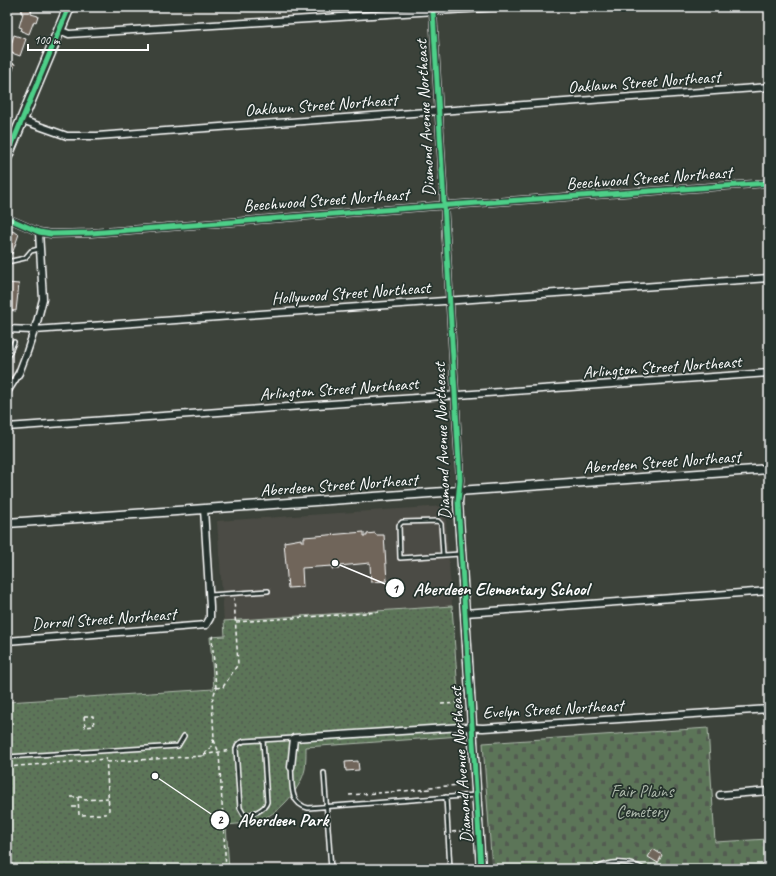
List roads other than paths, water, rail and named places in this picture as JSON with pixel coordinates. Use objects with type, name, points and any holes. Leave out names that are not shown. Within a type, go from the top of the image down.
[{"type":"main road","points":[[7,156],[69,7]]},
{"type":"street","points":[[59,30],[69,34],[499,7]]},
{"type":"street","name":"Diamond Avenue Northeast","points":[[432,12],[456,395],[460,480],[458,502],[461,554],[482,869]]},
{"type":"street","name":"Oaklawn Street Northeast","points":[[22,120],[67,136],[90,136],[769,87]]},
{"type":"street","name":"Beechwood Street Northeast","points":[[7,218],[39,232],[51,234],[91,233],[769,183]]},
{"type":"street","points":[[7,392],[19,373],[34,330],[42,299],[39,232]]},
{"type":"street","name":"Hollywood Street Northeast","points":[[7,329],[34,330],[769,278]]},
{"type":"street","name":"Arlington Street Northeast","points":[[7,427],[769,373]]},
{"type":"street","name":"Aberdeen Street Northeast","points":[[7,523],[769,469]]},
{"type":"street","points":[[204,509],[210,595]]},
{"type":"street","points":[[465,613],[769,591]]},
{"type":"street","name":"Dorroll Street Northeast","points":[[7,640],[204,626],[208,624],[210,618],[210,595]]},
{"type":"street","name":"Evelyn Street Northeast","points":[[294,738],[462,727],[483,728],[769,709]]},
{"type":"street","points":[[292,767],[294,738]]},
{"type":"street","points":[[720,795],[769,791]]},
{"type":"lane","points":[[7,262],[25,258],[31,251],[40,248]]},
{"type":"lane","points":[[7,359],[14,342]]},
{"type":"lane","points":[[443,555],[441,524],[438,521],[402,522],[399,525],[400,558],[461,554]]},
{"type":"lane","points":[[210,595],[268,591]]},
{"type":"lane","points":[[7,757],[106,752],[178,746],[184,736]]},
{"type":"lane","points":[[263,740],[266,806],[264,809],[244,815],[240,808],[236,749],[238,744],[241,742],[263,740],[294,738]]},
{"type":"lane","points":[[292,767],[294,799],[298,804],[308,808],[477,795]]},
{"type":"lane","points":[[324,773],[331,869]]},
{"type":"lane","points":[[446,798],[450,869]]},
{"type":"lane","points":[[596,869],[604,865],[618,863],[632,864],[644,869]]},
{"type":"place","name":"Aberdeen Elementary School","points":[[335,563]]},
{"type":"place","name":"Aberdeen Park","points":[[155,776]]},
{"type":"park label","name":"Fair Plains Cemetery","points":[[642,801]]}]
